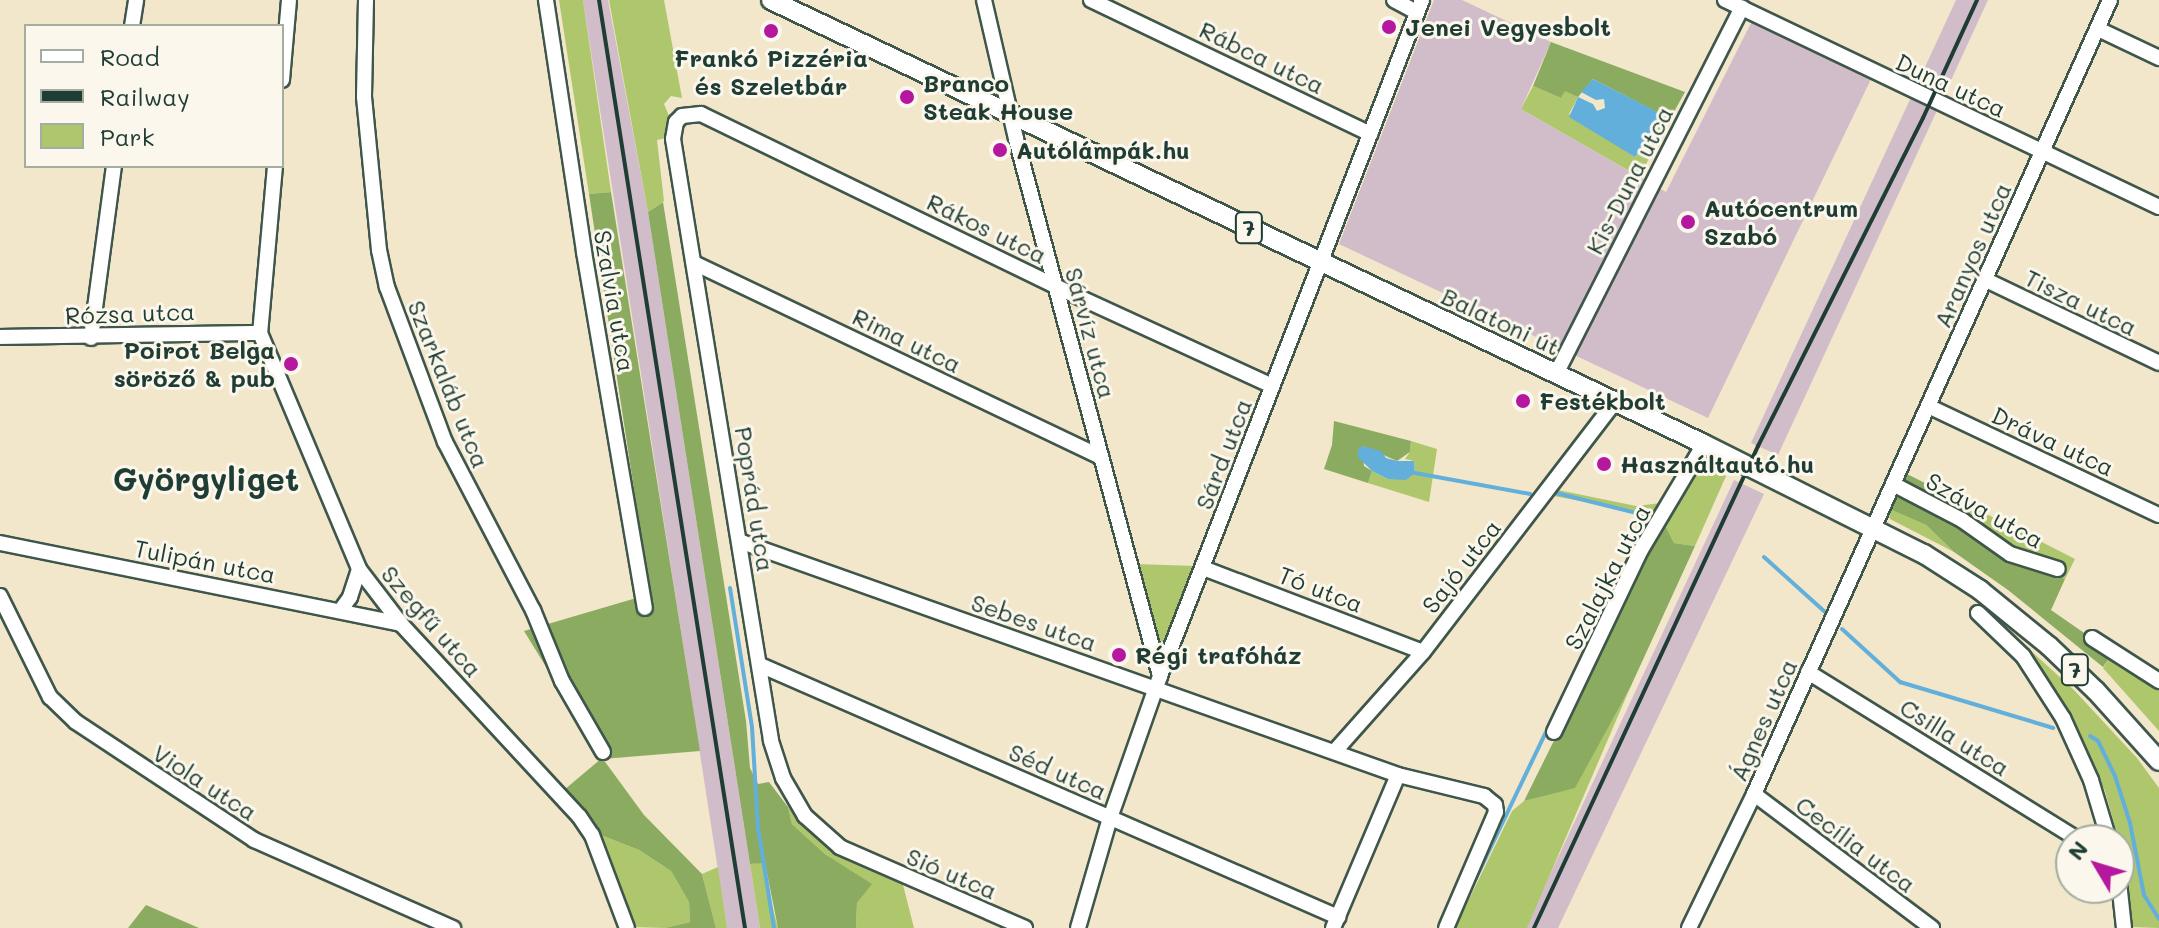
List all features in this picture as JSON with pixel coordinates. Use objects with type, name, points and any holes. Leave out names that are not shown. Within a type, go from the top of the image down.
[{"type":"main road","name":"Balatoni út","points":[[771,0],[1873,527],[1980,590],[2049,646],[2096,691],[2159,761]]},
{"type":"street","points":[[132,24],[136,0]]},
{"type":"street","points":[[284,57],[289,0]]},
{"type":"street","name":"Szarkaláb utca","points":[[366,0],[364,97],[379,250],[387,287],[457,468],[533,610],[562,681],[603,752]]},
{"type":"street","name":"Szalvia utca","points":[[546,0],[584,252],[645,608]]},
{"type":"street","name":"Sárvíz utca","points":[[984,0],[1016,139],[1158,682]]},
{"type":"street","name":"Rábca utca","points":[[1091,0],[1371,134]]},
{"type":"street","points":[[1394,0],[1420,6]]},
{"type":"street","name":"Duna utca","points":[[1725,0],[2159,207]]},
{"type":"street","name":"Aranyos utca","points":[[1873,527],[2110,0]]},
{"type":"street","name":"Sárd utca","points":[[1078,928],[1110,818],[1158,682],[1420,6]]},
{"type":"street","name":"Kis-Duna utca","points":[[1556,374],[1742,7]]},
{"type":"street","points":[[2098,29],[2159,58]]},
{"type":"street","name":"Rákos utca","points":[[682,116],[701,114],[1057,287],[1272,386]]},
{"type":"street","name":"Poprád utca","points":[[682,116],[673,128],[673,139],[771,740],[789,793],[805,816],[827,837],[861,858]]},
{"type":"street","points":[[91,338],[114,168]]},
{"type":"street","name":"Szegfű utca","points":[[275,168],[260,333],[359,569],[401,624],[579,816],[592,835],[627,928]]},
{"type":"street","name":"Rima utca","points":[[694,263],[1101,457]]},
{"type":"street","name":"Tisza utca","points":[[1984,279],[2159,363]]},
{"type":"street","name":"Rózsa utca","points":[[0,337],[260,333]]},
{"type":"street","name":"Sajó utca","points":[[1335,751],[1423,652],[1615,402]]},
{"type":"street","name":"Dráva utca","points":[[1928,406],[2159,515]]},
{"type":"street","name":"Szalajka utca","points":[[1554,732],[1641,550],[1704,444]]},
{"type":"street","name":"Száva utca","points":[[1893,484],[1962,520],[2010,554],[2058,569]]},
{"type":"street","name":"Ágnes utca","points":[[1695,925],[1873,527]]},
{"type":"street","name":"Sebes utca","points":[[739,541],[1158,682],[1398,775],[1484,796],[1495,805],[1493,818],[1446,928]]},
{"type":"street","name":"Tulipán utca","points":[[0,543],[401,624]]},
{"type":"street","name":"Tó utca","points":[[1203,568],[1423,652]]},
{"type":"street","points":[[340,611],[350,597],[359,569]]},
{"type":"street","name":"Viola utca","points":[[0,596],[50,697],[76,722],[254,840],[453,928]]},
{"type":"street","points":[[1978,613],[2023,656],[2063,718],[2091,780],[2104,824]]},
{"type":"street","points":[[2092,638],[2159,681]]},
{"type":"street","name":"Séd utca","points":[[760,665],[1110,818],[1336,923]]},
{"type":"street","name":"Csilla utca","points":[[1808,672],[2055,825]]},
{"type":"street","points":[[1336,923],[1398,775]]},
{"type":"street","name":"Cecília utca","points":[[1754,794],[1932,928]]},
{"type":"street","name":"Sió utca","points":[[861,858],[1025,928]]},
{"type":"street","points":[[2121,904],[2124,928]]},
{"type":"shaded area","points":[[583,0],[608,0],[648,212],[760,928],[727,928]]},
{"type":"shaded area","points":[[1434,0],[1462,0],[1551,42],[1521,109],[1666,192],[1752,21],[1872,77],[1708,418],[1339,244]]},
{"type":"shaded area","points":[[1956,0],[1988,0],[1778,455],[1751,443]]},
{"type":"shaded area","points":[[1734,480],[1764,494],[1558,928],[1525,928]]},
{"type":"green space","points":[[559,0],[583,0],[611,192],[589,194]]},
{"type":"green space","points":[[609,0],[664,0],[682,98],[671,96],[664,104],[672,123],[670,137],[657,140],[664,201],[648,212]]},
{"type":"green space","points":[[1551,42],[1685,92],[1670,119],[1593,79],[1578,97],[1565,91],[1561,98],[1533,86]]},
{"type":"green space","points":[[1533,86],[1561,98],[1565,90],[1578,97],[1569,114],[1635,157],[1663,115],[1670,119],[1640,177],[1521,109]]},
{"type":"green space","points":[[611,192],[700,751],[603,759],[644,815],[702,874],[716,928],[665,928],[690,922],[689,902],[671,871],[639,850],[598,834],[564,790],[602,758],[524,631],[650,594],[589,194]]},
{"type":"green space","points":[[663,202],[746,721],[750,768],[758,784],[769,782],[788,807],[792,824],[825,854],[872,884],[857,903],[856,928],[778,928],[765,863],[750,864],[648,212]]},
{"type":"green space","points":[[1334,421],[1411,441],[1410,452],[1397,461],[1363,446],[1364,466],[1372,471],[1368,483],[1324,469],[1332,445]]},
{"type":"green space","points":[[1411,441],[1437,449],[1429,502],[1368,483],[1372,471],[1388,479],[1415,473],[1414,461],[1405,459],[1410,452]]},
{"type":"green space","points":[[1699,463],[1726,476],[1695,546],[1674,543],[1663,521]]},
{"type":"green space","points":[[1903,472],[1963,502],[1955,522],[2020,562],[2065,579],[2051,610],[2113,653],[2103,667],[2008,590],[1954,552],[1926,525],[1887,508]]},
{"type":"green space","points":[[1558,490],[1636,506],[1661,503],[1655,515],[1554,496]]},
{"type":"green space","points":[[1963,502],[2075,559],[2065,579],[2020,562],[1954,522]]},
{"type":"green space","points":[[1887,508],[1926,525],[1954,552],[1890,519]]},
{"type":"green space","points":[[1663,521],[1674,543],[1695,546],[1630,688],[1575,788],[1524,801]]},
{"type":"green space","points":[[1134,564],[1197,566],[1167,640],[1163,642],[1155,638]]},
{"type":"green space","points":[[2005,627],[2074,690],[2137,758],[2159,788],[2159,928],[2132,927],[2129,904],[2135,904],[2135,824],[2114,824],[2105,791],[2070,714],[2042,670]]},
{"type":"green space","points":[[2113,653],[2159,681],[2159,731],[2103,668]]},
{"type":"green space","points":[[1630,688],[1527,928],[1455,928],[1512,811],[1524,801],[1575,787]]},
{"type":"green space","points":[[788,807],[816,832],[902,881],[914,928],[856,928],[857,903],[871,884],[825,854],[792,824]]},
{"type":"green space","points":[[598,834],[639,850],[671,871],[689,902],[690,922],[665,928],[632,927]]},
{"type":"green space","points":[[765,862],[778,928],[760,928],[750,864]]},
{"type":"green space","points":[[718,867],[727,928],[716,928],[702,874]]},
{"type":"green space","points":[[146,905],[199,928],[128,928]]},
{"type":"water","points":[[1593,79],[1663,115],[1635,157],[1569,117],[1578,97],[1593,104],[1597,111],[1605,108],[1604,99],[1596,100],[1581,92]]},
{"type":"water","points":[[1362,446],[1381,451],[1386,458],[1414,461],[1415,473],[1406,480],[1388,479],[1372,471],[1358,457]]},
{"type":"waterway","points":[[1415,473],[1530,494]]},
{"type":"waterway","points":[[1552,492],[1652,517],[1645,530]]},
{"type":"waterway","points":[[1764,557],[1824,611]]},
{"type":"waterway","points":[[730,588],[752,727],[758,828],[774,928]]},
{"type":"waterway","points":[[1465,901],[1603,613]]},
{"type":"waterway","points":[[1842,629],[1900,682],[2053,728]]},
{"type":"waterway","points":[[2090,736],[2098,741],[2115,776],[2130,823],[2144,895],[2159,919]]},
{"type":"railway","points":[[599,0],[745,928]]},
{"type":"railway","points":[[1534,928],[1758,446],[1923,118],[1977,0]]},
{"type":"place","name":"Jenei Vegyesbolt","points":[[1389,27]]},
{"type":"place","name":"Frankó Pizzéria és Szeletbár","points":[[771,31]]},
{"type":"place","name":"Branco Steak House","points":[[907,97]]},
{"type":"place","name":"Autólámpák.hu","points":[[1000,150]]},
{"type":"place","name":"Autócentrum Szabó","points":[[1688,222]]},
{"type":"place","name":"Poirot Belga söröző & pub","points":[[291,364]]},
{"type":"place","name":"Festékbolt","points":[[1523,401]]},
{"type":"place","name":"Használtautó.hu","points":[[1604,464]]},
{"type":"place","name":"Régi trafóház","points":[[1119,655]]},
{"type":"district","name":"Györgyliget","points":[[206,478]]}]
